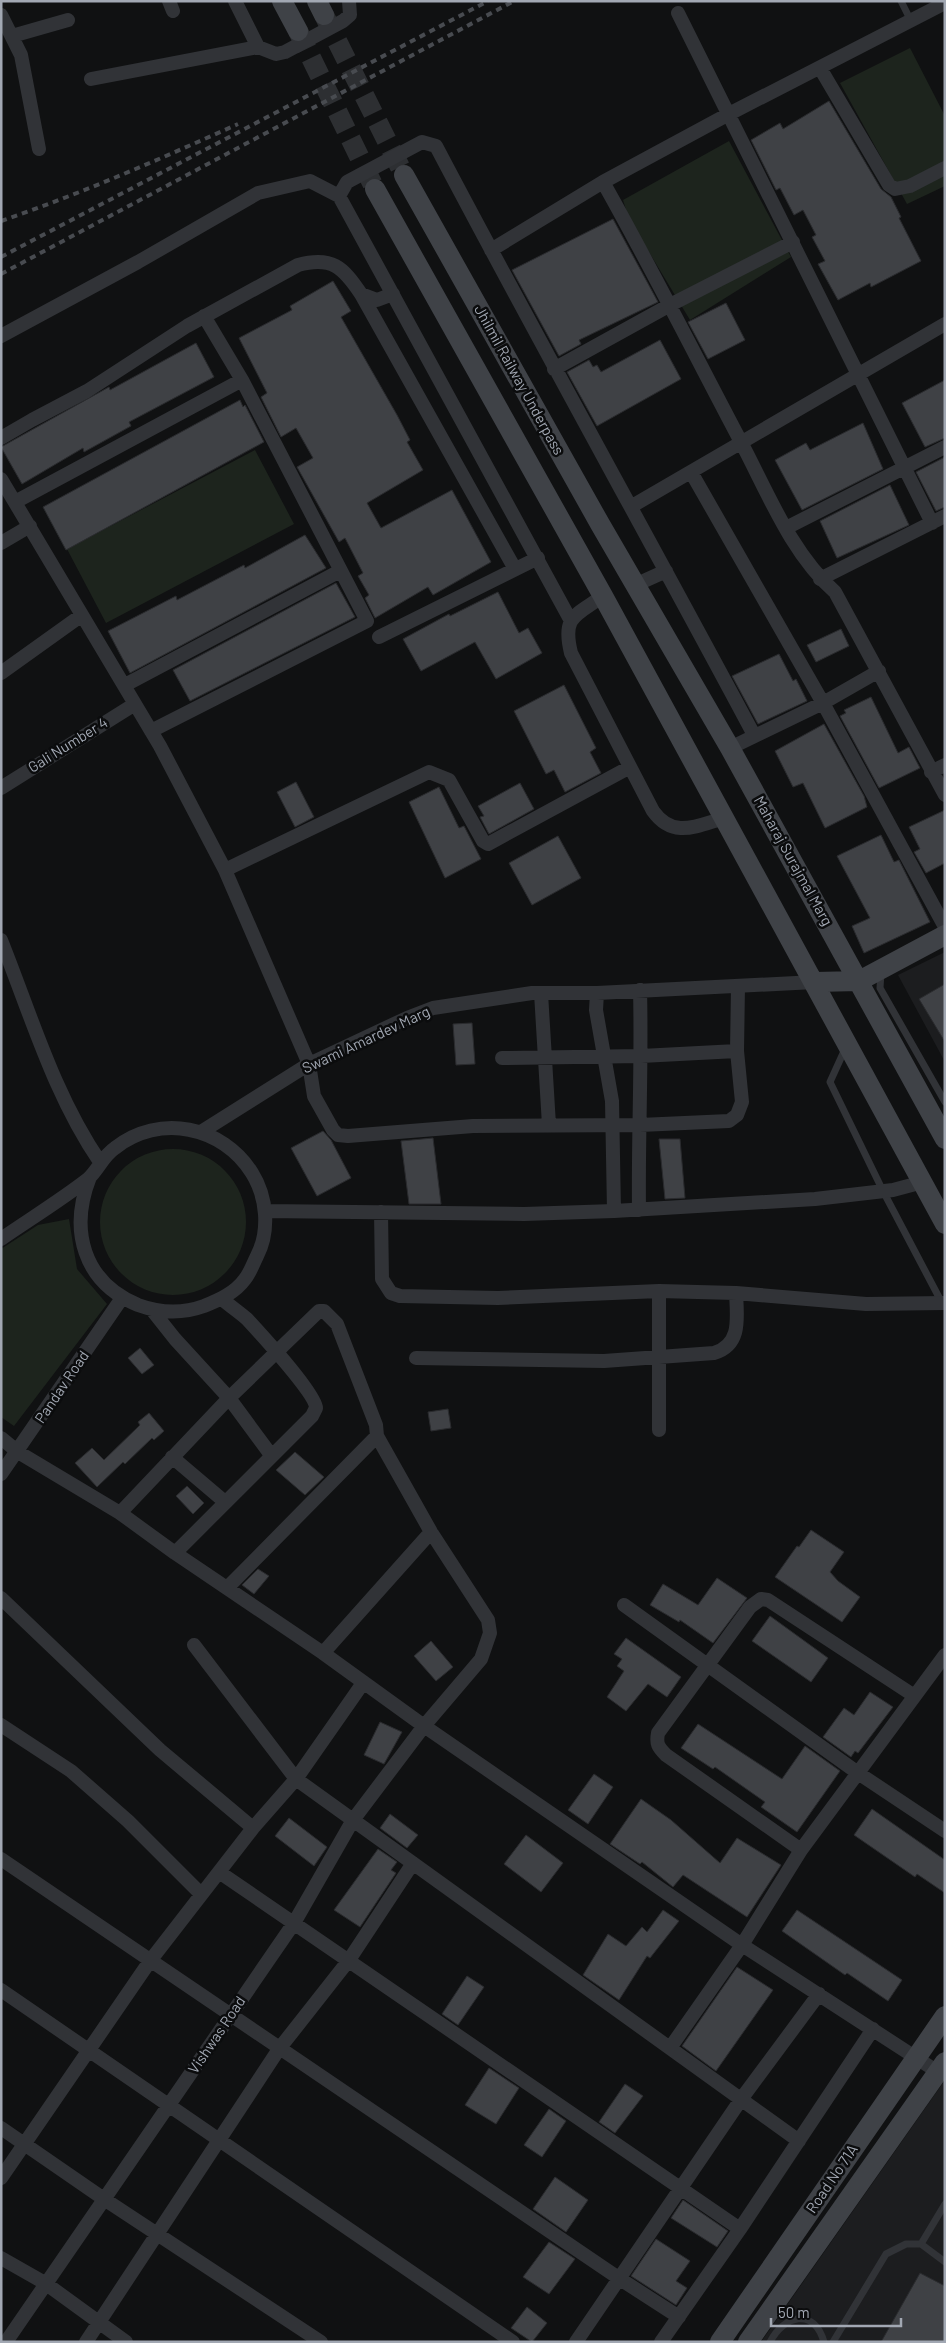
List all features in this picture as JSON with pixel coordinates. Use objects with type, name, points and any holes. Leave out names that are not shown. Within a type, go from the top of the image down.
[{"type":"main road","points":[[282,1],[298,31]]},
{"type":"main road","name":"Jhilmil Railway Underpass","points":[[404,175],[635,586]]},
{"type":"main road","points":[[375,189],[603,596],[815,982],[945,1224]]},
{"type":"main road","name":"Maharaj Surajmal Marg","points":[[635,586],[730,748],[945,1139]]},
{"type":"main road","points":[[815,982],[859,980],[945,935]]},
{"type":"main road","name":"Road No 71A","points":[[720,2342],[945,2016]]},
{"type":"main road","name":"Road No 71A","points":[[748,2342],[941,2067]]},
{"type":"street","points":[[235,1],[258,47]]},
{"type":"street","points":[[92,79],[258,47],[276,54],[285,52],[343,21],[350,15],[349,1]]},
{"type":"street","points":[[491,250],[603,182],[727,114],[945,3]]},
{"type":"street","points":[[678,14],[932,523]]},
{"type":"street","points":[[1,15],[21,56],[39,148]]},
{"type":"street","points":[[12,36],[68,20]]},
{"type":"street","points":[[820,68],[889,185],[895,189],[910,186],[945,168]]},
{"type":"street","points":[[339,196],[346,182],[422,142],[436,146],[554,369],[632,506],[754,735]]},
{"type":"street","points":[[1,336],[138,262],[258,193],[310,181],[339,196],[571,621]]},
{"type":"street","points":[[603,182],[670,305],[786,528],[820,579],[835,592],[945,795]]},
{"type":"street","points":[[554,369],[670,305],[793,242]]},
{"type":"street","points":[[1,438],[87,391],[204,316],[298,265],[316,260],[335,264],[347,274],[361,294],[515,568]]},
{"type":"street","points":[[361,294],[377,300],[393,294]]},
{"type":"street","points":[[151,731],[367,620],[242,380],[204,316]]},
{"type":"street","points":[[632,506],[945,324]]},
{"type":"street","points":[[15,502],[242,380]]},
{"type":"street","points":[[786,528],[945,447]]},
{"type":"street","points":[[691,472],[823,703],[945,926]]},
{"type":"street","points":[[1,479],[136,704],[224,870],[309,1064],[314,1096],[338,1135],[348,1136],[473,1126],[612,1125],[729,1121],[737,1115],[742,1102],[737,1050],[738,986]]},
{"type":"street","points":[[820,579],[945,516]]},
{"type":"street","points":[[1,543],[30,526]]},
{"type":"street","points":[[378,637],[538,558]]},
{"type":"street","points":[[124,685],[340,571]]},
{"type":"street","points":[[635,586],[666,571]]},
{"type":"street","points":[[603,596],[568,624],[567,635],[571,653],[653,811],[661,823],[670,827],[684,829],[724,818]]},
{"type":"street","points":[[1,673],[82,615]]},
{"type":"street","points":[[730,748],[823,703],[878,671]]},
{"type":"street","name":"Gali Number 4","points":[[1,788],[136,704]]},
{"type":"street","points":[[931,772],[945,765]]},
{"type":"street","points":[[224,870],[429,772],[449,780],[483,840],[488,844],[630,767]]},
{"type":"street","points":[[1,940],[63,1098],[77,1126],[100,1162]]},
{"type":"street","name":"Swami Amardev Marg","points":[[201,1132],[309,1064],[407,1018],[433,1008],[541,993],[597,993],[815,982]]},
{"type":"street","points":[[639,1210],[638,1156],[642,1056],[640,990]]},
{"type":"street","points":[[541,993],[549,1125]]},
{"type":"street","points":[[597,993],[596,1010],[612,1101],[614,1211]]},
{"type":"street","points":[[502,1058],[642,1056],[737,1050]]},
{"type":"street","points":[[176,1127],[201,1132],[221,1141],[245,1162],[257,1181],[265,1211],[261,1249],[244,1280],[222,1299],[195,1309],[167,1312],[152,1310],[122,1298],[104,1283],[90,1264],[83,1247],[80,1230],[80,1209],[90,1177],[100,1162],[128,1138],[155,1129],[176,1127]]},
{"type":"street","points":[[1,1239],[90,1177]]},
{"type":"street","points":[[265,1211],[524,1214],[639,1210],[815,1199],[883,1191],[923,1182]]},
{"type":"street","points":[[381,1212],[382,1279],[391,1293],[400,1296],[498,1298],[659,1291],[736,1293],[866,1304],[944,1305]]},
{"type":"street","points":[[659,1291],[659,1430]]},
{"type":"street","points":[[416,1358],[604,1361],[660,1359],[714,1354],[728,1347],[737,1330],[736,1293]]},
{"type":"street","name":"Pandav Road","points":[[1,1474],[18,1452],[122,1298]]},
{"type":"street","points":[[175,1553],[312,1416],[316,1408],[313,1398],[275,1351],[246,1319],[222,1299]]},
{"type":"street","points":[[152,1310],[175,1339],[229,1398],[271,1455]]},
{"type":"street","name":"Vishwas Road","points":[[6,2342],[294,1923],[353,1820],[424,1726],[481,1659],[490,1632],[488,1620],[431,1532],[377,1436],[376,1424],[363,1386],[337,1324],[331,1315],[324,1311],[318,1311],[275,1351]]},
{"type":"street","points":[[120,1513],[275,1351]]},
{"type":"street","points":[[228,1588],[377,1436]]},
{"type":"street","points":[[1,1438],[18,1452],[120,1513],[175,1553],[323,1653],[424,1726],[742,1945],[916,2057],[941,2067]]},
{"type":"street","points":[[172,1458],[225,1502]]},
{"type":"street","points":[[323,1653],[431,1532]]},
{"type":"street","points":[[1,1598],[160,1750],[252,1828]]},
{"type":"street","points":[[801,1850],[658,1748],[656,1741],[658,1733],[709,1666],[750,1607],[761,1599],[768,1600],[913,1695]]},
{"type":"street","points":[[624,1605],[858,1773],[945,1831]]},
{"type":"street","points":[[194,1645],[296,1779],[799,2140]]},
{"type":"street","points":[[670,2048],[742,1945],[801,1850],[913,1695],[945,1655]]},
{"type":"street","points":[[1,2178],[150,1961],[252,1828],[296,1779],[363,1683]]},
{"type":"street","points":[[1,1725],[71,1771],[128,1821],[201,1894]]},
{"type":"street","points":[[1,1859],[230,2016],[679,2317]]},
{"type":"street","points":[[86,2342],[156,2233],[279,2049],[348,1960],[413,1863]]},
{"type":"street","points":[[219,1872],[740,2229]]},
{"type":"street","points":[[576,2342],[742,2098],[819,1994]]},
{"type":"street","points":[[3,1995],[90,2051],[513,2342]]},
{"type":"street","points":[[661,2342],[740,2229],[873,2029]]},
{"type":"street","points":[[1,2128],[104,2199],[321,2342]]},
{"type":"street","points":[[1,2258],[45,2283],[126,2342]]},
{"type":"lane","points":[[901,1],[911,21]]},
{"type":"lane","points":[[881,969],[880,988],[945,1102]]},
{"type":"lane","points":[[848,1043],[830,1082],[883,1191],[944,1305]]},
{"type":"lane","points":[[921,2244],[945,2204]]},
{"type":"lane","points":[[833,2342],[886,2254],[906,2244],[921,2244],[945,2262]]},
{"type":"lane","points":[[770,2342],[780,2326],[802,2318],[814,2322],[822,2332],[824,2342]]},
{"type":"shaded area","points":[[910,48],[945,116],[945,186],[907,204],[840,83]]},
{"type":"shaded area","points":[[729,141],[791,257],[690,320],[629,219],[623,200]]},
{"type":"shaded area","points":[[255,450],[294,524],[106,623],[67,549]]},
{"type":"shaded area","points":[[945,952],[945,1062],[898,975]]},
{"type":"shaded area","points":[[173,1149],[201,1155],[224,1171],[240,1194],[246,1222],[240,1250],[224,1273],[201,1289],[173,1295],[145,1289],[122,1273],[106,1250],[100,1222],[106,1194],[122,1171],[145,1155]]},
{"type":"shaded area","points":[[69,1219],[77,1269],[107,1304],[14,1426],[1,1417],[1,1249],[38,1225]]},
{"type":"shaded area","points":[[945,2080],[945,2342],[761,2342]]},
{"type":"building","points":[[829,101],[881,189],[891,197],[901,217],[899,218],[921,261],[871,287],[870,283],[838,300],[818,264],[825,261],[812,237],[816,235],[803,210],[794,215],[780,188],[776,190],[751,140],[780,123],[783,129]]},
{"type":"building","points":[[613,219],[658,302],[579,340],[581,344],[559,356],[512,270]]},
{"type":"building","points":[[333,281],[351,311],[341,317],[397,415],[410,440],[407,442],[423,470],[367,503],[381,528],[452,490],[491,562],[433,595],[428,587],[375,618],[365,598],[369,595],[358,576],[363,573],[345,538],[339,542],[297,467],[313,458],[296,428],[281,437],[261,397],[267,393],[239,338],[292,310],[290,306]]},
{"type":"building","points":[[726,303],[745,340],[708,359],[688,322]]},
{"type":"building","points":[[660,340],[681,379],[597,426],[567,372],[589,360],[593,367],[597,365],[601,372]]},
{"type":"building","points":[[196,343],[214,377],[129,422],[131,426],[84,452],[83,448],[22,484],[1,447],[109,387],[110,390]]},
{"type":"building","points":[[945,380],[945,438],[925,447],[902,403]]},
{"type":"building","points":[[240,400],[243,407],[245,405],[264,442],[66,550],[43,507]]},
{"type":"building","points":[[863,423],[883,469],[802,510],[775,460],[806,443],[810,450]]},
{"type":"building","points":[[945,457],[945,507],[936,511],[916,472]]},
{"type":"building","points":[[890,485],[909,525],[837,558],[820,521]]},
{"type":"building","points":[[305,535],[326,568],[130,673],[108,631],[176,596],[177,600],[244,565],[245,568]]},
{"type":"building","points":[[336,583],[355,617],[190,701],[173,670]]},
{"type":"building","points":[[498,592],[519,633],[528,628],[542,653],[496,679],[475,642],[421,671],[403,639],[449,614],[450,616]]},
{"type":"building","points":[[841,629],[849,646],[816,662],[807,645]]},
{"type":"building","points":[[779,654],[793,681],[796,679],[807,701],[758,724],[732,676]]},
{"type":"building","points":[[564,685],[596,748],[590,752],[601,773],[565,792],[554,770],[546,774],[514,711]]},
{"type":"building","points":[[871,697],[898,753],[909,747],[920,768],[879,788],[840,716],[846,713],[844,710]]},
{"type":"building","points":[[824,724],[864,796],[867,807],[825,828],[803,783],[793,787],[775,751]]},
{"type":"building","points":[[296,782],[314,817],[295,827],[277,792]]},
{"type":"building","points":[[520,783],[534,809],[489,834],[480,817],[484,816],[478,806]]},
{"type":"building","points":[[439,787],[459,828],[464,826],[481,859],[445,878],[409,802]]},
{"type":"building","points":[[945,810],[945,863],[926,873],[914,852],[920,849],[909,827]]},
{"type":"building","points":[[881,835],[894,862],[899,860],[930,922],[864,953],[852,926],[870,918],[837,856]]},
{"type":"building","points":[[558,836],[581,878],[532,905],[509,863]]},
{"type":"building","points":[[945,984],[945,1042],[919,999]]},
{"type":"building","points":[[472,1023],[475,1064],[456,1065],[453,1024]]},
{"type":"building","points":[[323,1131],[331,1140],[351,1178],[317,1196],[291,1148]]},
{"type":"building","points":[[433,1138],[441,1204],[409,1204],[401,1141]]},
{"type":"building","points":[[659,1139],[680,1139],[685,1198],[665,1199]]},
{"type":"building","points":[[140,1348],[154,1365],[142,1374],[128,1358]]},
{"type":"building","points":[[448,1409],[451,1428],[431,1431],[428,1412]]},
{"type":"building","points":[[149,1413],[164,1431],[154,1440],[152,1438],[125,1464],[123,1462],[97,1487],[75,1463],[92,1448],[104,1460],[140,1425],[138,1422]]},
{"type":"building","points":[[295,1452],[324,1477],[305,1495],[276,1470]]},
{"type":"building","points":[[187,1486],[204,1503],[193,1514],[176,1496]]},
{"type":"building","points":[[811,1530],[844,1552],[830,1572],[838,1581],[860,1597],[842,1622],[775,1577]]},
{"type":"building","points":[[258,1569],[269,1576],[254,1594],[242,1585]]},
{"type":"building","points":[[717,1578],[747,1598],[713,1643],[680,1620],[679,1622],[650,1605],[663,1584],[698,1605]]},
{"type":"building","points":[[770,1616],[828,1658],[811,1682],[752,1641]]},
{"type":"building","points":[[626,1638],[681,1677],[667,1697],[648,1684],[626,1711],[607,1697],[624,1671],[617,1666],[622,1659],[614,1654]]},
{"type":"building","points":[[431,1641],[453,1667],[436,1681],[414,1656]]},
{"type":"building","points":[[870,1692],[893,1707],[858,1753],[855,1751],[851,1757],[823,1737],[844,1708],[854,1715]]},
{"type":"building","points":[[380,1722],[402,1732],[384,1764],[364,1755]]},
{"type":"building","points":[[698,1724],[782,1779],[805,1746],[840,1771],[797,1832],[761,1807],[765,1802],[715,1767],[713,1769],[681,1748]]},
{"type":"building","points":[[594,1774],[613,1787],[588,1824],[568,1810]]},
{"type":"building","points":[[641,1799],[671,1820],[720,1863],[737,1838],[781,1865],[747,1917],[683,1875],[673,1887],[642,1862],[640,1864],[610,1844]]},
{"type":"building","points":[[872,1809],[945,1860],[945,1893],[917,1874],[915,1877],[854,1835]]},
{"type":"building","points":[[390,1814],[418,1835],[407,1848],[380,1828]]},
{"type":"building","points":[[289,1818],[327,1847],[314,1866],[275,1836]]},
{"type":"building","points":[[526,1835],[563,1863],[541,1892],[504,1864]]},
{"type":"building","points":[[378,1849],[397,1862],[391,1870],[396,1873],[360,1927],[334,1910]]},
{"type":"building","points":[[663,1910],[679,1921],[650,1958],[647,1956],[619,2000],[583,1975],[608,1934],[626,1946],[642,1927],[647,1932]]},
{"type":"building","points":[[797,1910],[902,1980],[888,2001],[847,1973],[845,1975],[782,1931]]},
{"type":"building","points":[[737,1967],[773,1990],[716,2071],[682,2046]]},
{"type":"building","points":[[467,1976],[484,1987],[458,2025],[442,2014]]},
{"type":"building","points":[[489,2068],[519,2088],[496,2124],[465,2105]]},
{"type":"building","points":[[625,2084],[643,2096],[615,2133],[599,2122]]},
{"type":"building","points":[[549,2109],[566,2121],[542,2157],[524,2145]]},
{"type":"building","points":[[555,2177],[588,2200],[566,2232],[533,2209]]},
{"type":"building","points":[[683,2200],[728,2231],[717,2247],[671,2218]]},
{"type":"building","points":[[656,2239],[690,2261],[676,2281],[687,2288],[676,2305],[631,2276]]},
{"type":"building","points":[[549,2242],[575,2259],[549,2294],[523,2277]]},
{"type":"building","points":[[920,2273],[945,2286],[945,2342],[881,2342]]},
{"type":"building","points":[[527,2307],[547,2323],[532,2342],[511,2328]]},
{"type":"tunnel","points":[[324,15],[404,175]]},
{"type":"tunnel","points":[[298,31],[375,189]]},
{"type":"railway","points":[[1,257],[488,1]]},
{"type":"railway","points":[[1,274],[514,1]]},
{"type":"railway","points":[[1,221],[150,163],[238,124]]}]
